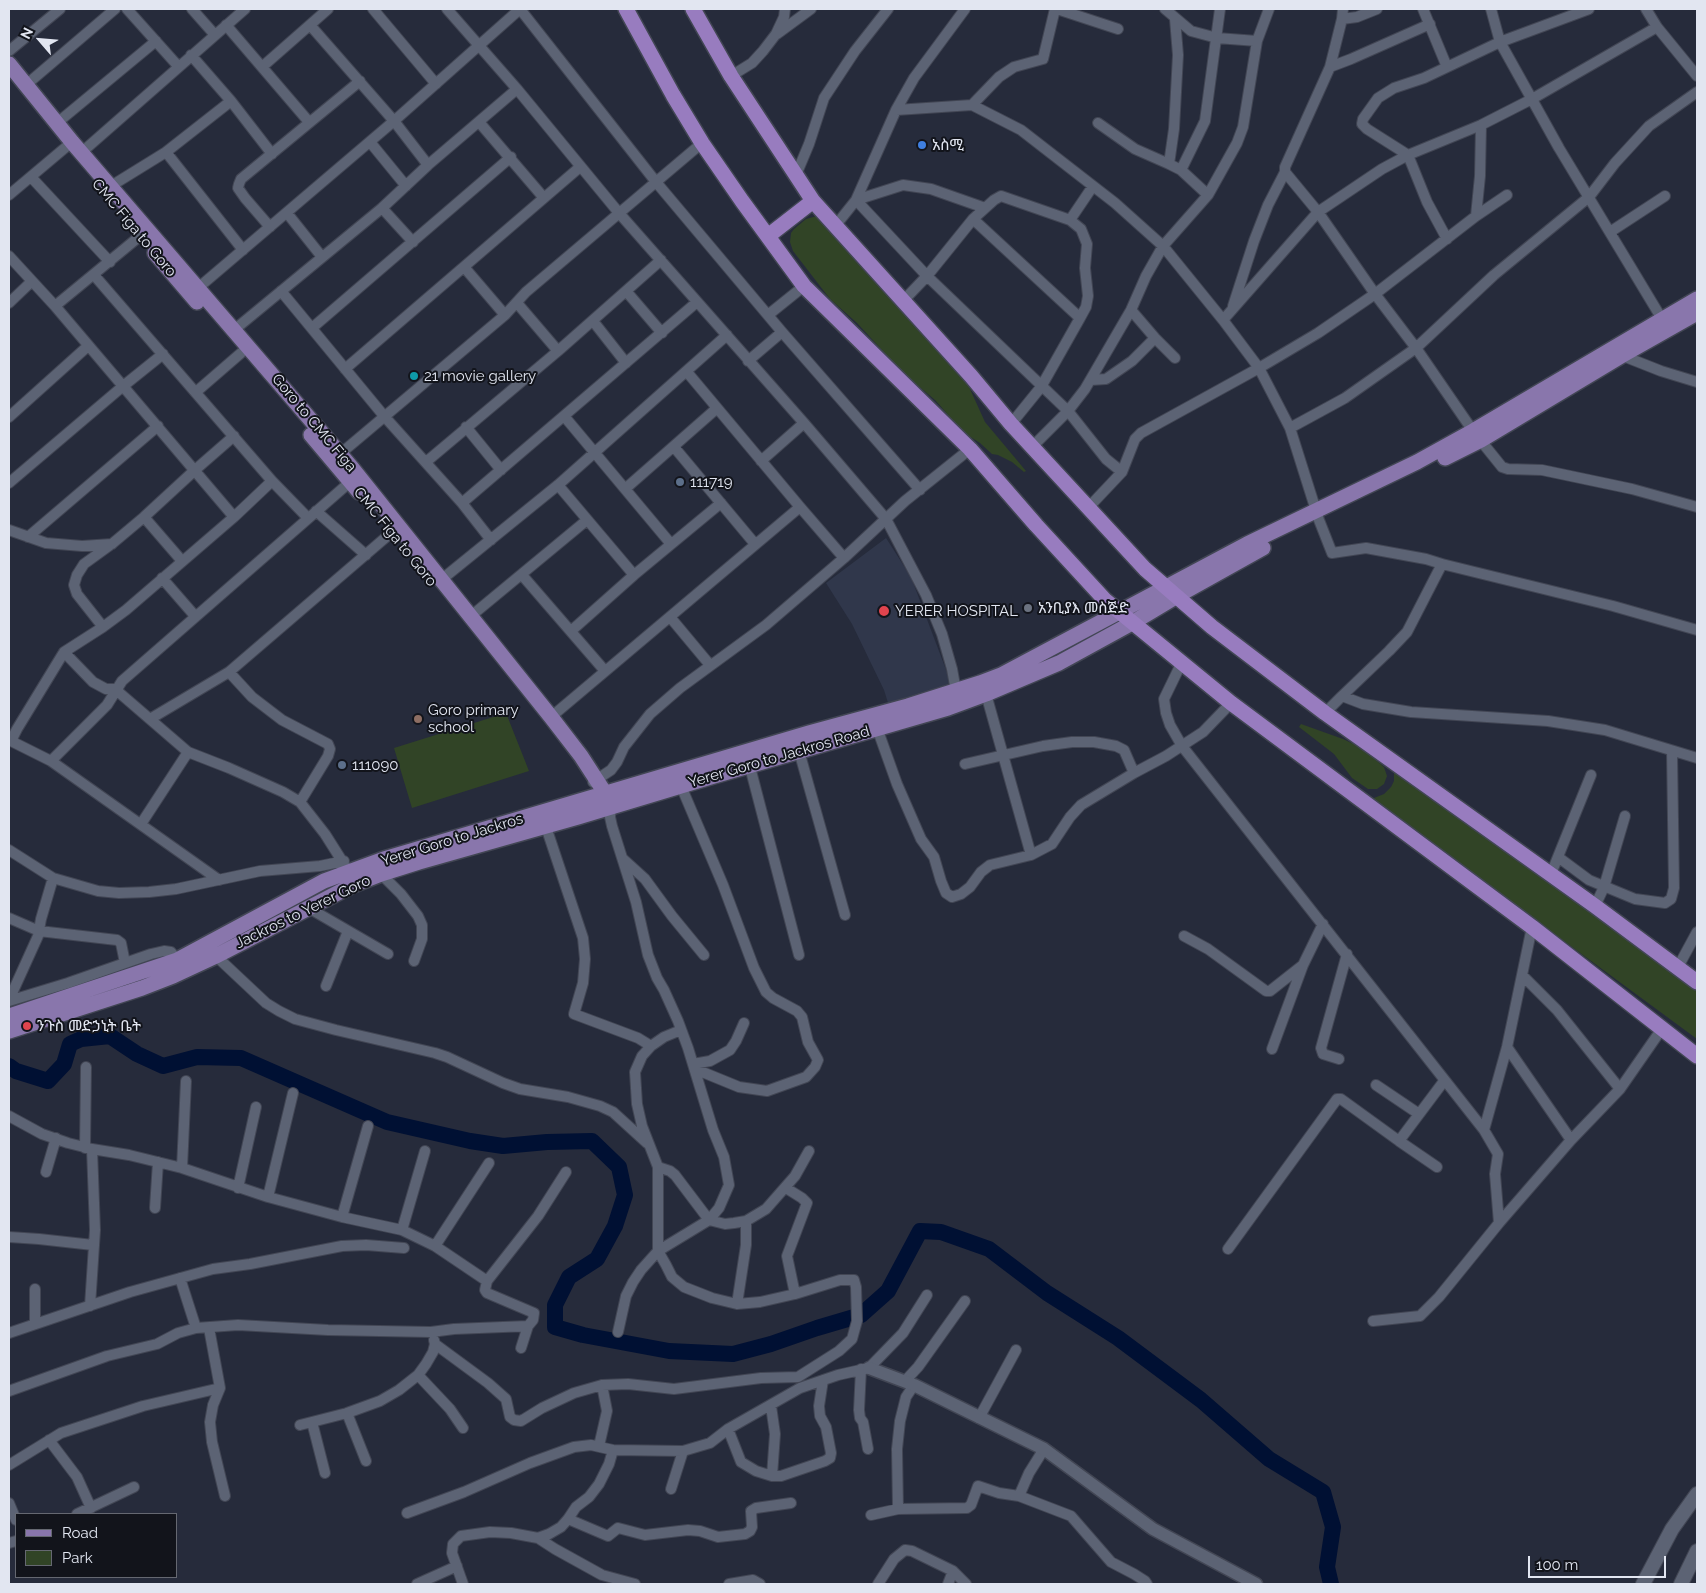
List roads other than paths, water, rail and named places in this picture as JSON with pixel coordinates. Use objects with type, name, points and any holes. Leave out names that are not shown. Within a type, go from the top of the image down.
[{"type":"highway","points":[[626,9],[673,95],[702,143],[804,286],[970,449],[1042,532],[1105,600],[1231,703],[1532,927],[1697,1056]]},
{"type":"highway","points":[[693,9],[730,76],[813,201],[1011,424],[1145,569],[1212,627],[1325,713],[1551,874],[1697,982]]},
{"type":"highway","points":[[768,236],[813,201]]},
{"type":"main road","name":"Goro to CMC Figa","points":[[9,64],[111,186],[179,274],[198,288],[340,454],[424,566],[442,580],[551,717],[593,781]]},
{"type":"main road","name":"CMC Figa to Goro","points":[[9,80],[140,236],[179,274],[242,353],[350,482],[392,532],[424,566],[572,757],[593,781],[605,805]]},
{"type":"main road","points":[[605,805],[956,691],[1000,674],[1120,612],[1172,591],[1259,550],[1317,516],[1477,435],[1665,324],[1697,299]]},
{"type":"main road","points":[[1665,324],[1697,313]]},
{"type":"main road","name":"Yerer Goro to Jackros Road","points":[[605,805],[750,766],[948,708],[986,694],[1049,668],[1132,624],[1172,591]]},
{"type":"main road","name":"Jackros to Yerer Goro","points":[[9,1030],[142,988],[173,976],[352,885],[419,862],[546,826],[605,805]]},
{"type":"main road","name":"Yerer Goro to Jackros","points":[[9,1016],[177,960],[324,881],[347,866],[605,805]]},
{"type":"main road","points":[[1643,1584],[1672,1529],[1697,1494]]},
{"type":"main road","points":[[1681,1584],[1697,1551]]},
{"type":"street","points":[[9,51],[60,9]]},
{"type":"street","points":[[26,85],[115,9]]},
{"type":"street","points":[[127,9],[178,66]]},
{"type":"street","points":[[192,9],[215,35]]},
{"type":"street","points":[[82,152],[178,66],[246,9]]},
{"type":"street","points":[[262,67],[328,9]]},
{"type":"street","points":[[373,9],[436,84]]},
{"type":"street","points":[[447,9],[619,213],[886,519],[926,595],[942,634],[956,691]]},
{"type":"street","points":[[198,288],[370,142],[520,9],[656,182],[782,332],[920,490]]},
{"type":"street","points":[[730,76],[752,63],[764,51],[776,34],[784,17],[785,9]]},
{"type":"street","points":[[776,34],[811,9]]},
{"type":"street","points":[[796,175],[810,144],[824,98],[855,51],[888,9]]},
{"type":"street","points":[[836,225],[856,200],[896,110],[914,78],[965,9]]},
{"type":"street","points":[[972,105],[999,77],[1014,67],[1043,59],[1056,9],[1118,29]]},
{"type":"street","points":[[1165,9],[1191,32],[1217,38],[1257,41]]},
{"type":"street","points":[[1181,170],[1205,121],[1220,9]]},
{"type":"street","points":[[1032,447],[1068,411],[1091,380],[1131,310],[1162,246],[1208,195],[1236,143],[1242,127],[1257,41],[1269,9]]},
{"type":"street","points":[[1232,311],[1254,241],[1268,206],[1285,172],[1286,161],[1330,67],[1343,14],[1358,17],[1377,9]]},
{"type":"street","points":[[1423,9],[1447,67]]},
{"type":"street","points":[[1491,9],[1500,42],[1589,198],[1665,324]]},
{"type":"street","points":[[1646,9],[1657,26],[1697,76]]},
{"type":"street","points":[[1447,239],[1427,202],[1408,155],[1367,129],[1362,124],[1363,119],[1383,93],[1424,78],[1500,42],[1585,10]]},
{"type":"street","points":[[1169,164],[1174,129],[1178,55],[1175,19]]},
{"type":"street","points":[[1330,67],[1351,60],[1430,24]]},
{"type":"street","points":[[226,25],[309,122]]},
{"type":"street","points":[[310,25],[394,121],[428,164]]},
{"type":"street","points":[[1223,320],[1318,212],[1382,169],[1408,155],[1481,125],[1532,99],[1657,26]]},
{"type":"street","points":[[57,123],[156,41]]},
{"type":"street","points":[[191,55],[231,100],[272,154]]},
{"type":"street","points":[[270,227],[244,198],[238,188],[242,179],[360,81]]},
{"type":"street","points":[[234,330],[382,208],[428,164],[517,90]]},
{"type":"street","points":[[1290,428],[1345,398],[1416,348],[1494,275],[1589,198],[1615,163],[1649,126],[1697,92]]},
{"type":"street","points":[[111,186],[166,152],[231,100]]},
{"type":"street","points":[[896,110],[972,105],[1021,130],[1115,203],[1162,246],[1223,320],[1259,368],[1290,428],[1317,516],[1332,553],[1366,548],[1426,559],[1613,606],[1697,630]]},
{"type":"street","points":[[479,122],[511,157],[544,198]]},
{"type":"street","points":[[1098,123],[1135,149],[1181,170],[1208,195]]},
{"type":"street","points":[[1476,216],[1480,176],[1481,125]]},
{"type":"street","points":[[370,142],[406,186]]},
{"type":"street","points":[[340,454],[505,315],[526,292],[702,143]]},
{"type":"street","points":[[9,179],[13,191],[66,147]]},
{"type":"street","points":[[166,152],[243,250]]},
{"type":"street","points":[[312,328],[511,157]]},
{"type":"street","points":[[345,369],[580,166]]},
{"type":"street","points":[[1285,172],[1318,212],[1498,463],[1508,469],[1542,470],[1632,489],[1697,507]]},
{"type":"street","points":[[31,177],[110,262]]},
{"type":"street","points":[[856,200],[903,185],[949,194],[984,208]]},
{"type":"street","points":[[1070,220],[1093,186]]},
{"type":"street","points":[[903,301],[927,276],[973,219],[984,208],[1001,196],[1070,220],[1081,229],[1087,244],[1085,268],[1088,296],[1086,307],[1041,387],[1011,424]]},
{"type":"street","points":[[1088,508],[1122,472],[1135,439],[1141,433],[1318,333],[1375,294],[1476,216],[1507,196]]},
{"type":"street","points":[[1610,232],[1665,196]]},
{"type":"street","points":[[856,200],[927,276],[1068,411],[1106,459],[1122,472]]},
{"type":"street","points":[[382,208],[412,242]]},
{"type":"street","points":[[287,213],[322,257]]},
{"type":"street","points":[[973,219],[1080,318]]},
{"type":"street","points":[[55,306],[140,236]]},
{"type":"street","points":[[9,256],[55,306],[234,517]]},
{"type":"street","points":[[426,462],[558,351],[661,260]]},
{"type":"street","points":[[464,267],[505,315]]},
{"type":"street","points":[[94,275],[272,481],[312,515],[366,555]]},
{"type":"street","points":[[9,304],[31,282]]},
{"type":"street","points":[[768,315],[804,286]]},
{"type":"street","points":[[626,291],[662,333]]},
{"type":"street","points":[[281,292],[384,416],[462,503],[491,540]]},
{"type":"street","points":[[462,503],[697,302]]},
{"type":"street","points":[[517,303],[558,351]]},
{"type":"street","points":[[1131,310],[1155,338],[1176,358]]},
{"type":"street","points":[[592,321],[626,364]]},
{"type":"street","points":[[748,361],[782,332]]},
{"type":"street","points":[[442,580],[558,485],[727,335]]},
{"type":"street","points":[[1091,380],[1106,379],[1132,361],[1155,338]]},
{"type":"street","points":[[10,413],[88,346]]},
{"type":"street","points":[[1615,352],[1661,371],[1697,382]]},
{"type":"street","points":[[196,392],[242,353]]},
{"type":"street","points":[[9,484],[163,354]]},
{"type":"street","points":[[686,372],[844,558]]},
{"type":"street","points":[[625,489],[716,408]]},
{"type":"street","points":[[564,416],[671,544]]},
{"type":"street","points":[[760,461],[804,423]]},
{"type":"street","points":[[28,537],[158,426]]},
{"type":"street","points":[[466,427],[501,470]]},
{"type":"street","points":[[103,628],[77,594],[74,585],[77,575],[84,564],[113,544],[234,436]]},
{"type":"street","points":[[674,447],[755,544]]},
{"type":"street","points":[[593,781],[611,770],[624,747],[650,714],[680,688],[766,625],[886,519],[970,449]]},
{"type":"street","points":[[220,880],[51,761],[10,741],[64,652],[103,628],[234,517],[272,481]]},
{"type":"street","points":[[51,761],[107,705],[115,689],[122,681],[350,482]]},
{"type":"street","points":[[558,485],[634,575]]},
{"type":"street","points":[[572,631],[634,575],[721,503]]},
{"type":"street","points":[[551,717],[800,508]]},
{"type":"street","points":[[144,517],[182,561]]},
{"type":"street","points":[[471,616],[587,520]]},
{"type":"street","points":[[9,530],[46,542],[73,546],[113,544]]},
{"type":"street","points":[[150,719],[229,672],[392,532]]},
{"type":"street","points":[[1325,713],[1389,652],[1407,632],[1442,564]]},
{"type":"street","points":[[522,575],[606,671]]},
{"type":"street","points":[[162,578],[195,616]]},
{"type":"street","points":[[670,617],[710,665]]},
{"type":"street","points":[[64,652],[93,682],[106,689],[115,689],[188,752],[283,792],[300,802],[326,834],[347,866]]},
{"type":"street","points":[[1181,664],[1164,699],[1170,726],[1182,746],[1484,1130],[1498,1154],[1495,1174],[1499,1223]]},
{"type":"street","points":[[229,672],[252,697],[282,720],[328,744],[330,749],[328,756],[300,802]]},
{"type":"street","points":[[986,694],[1031,855]]},
{"type":"street","points":[[1342,696],[1363,704],[1411,712],[1548,721],[1605,730],[1697,758]]},
{"type":"street","points":[[876,728],[921,840],[934,857],[946,893],[952,897],[970,887],[990,865],[1031,855],[1052,844],[1070,817],[1081,806],[1203,732],[1231,703]]},
{"type":"street","points":[[965,764],[1003,754],[1072,742],[1094,742],[1116,746],[1124,750],[1134,773]]},
{"type":"street","points":[[799,751],[845,915]]},
{"type":"street","points":[[1558,857],[1589,880],[1634,899],[1665,903],[1671,899],[1674,888],[1672,751]]},
{"type":"street","points":[[141,824],[188,752]]},
{"type":"street","points":[[750,766],[799,955]]},
{"type":"street","points":[[1551,874],[1592,775]]},
{"type":"street","points":[[681,786],[723,885],[754,968],[766,992],[779,1003],[797,1011],[802,1017],[808,1042],[818,1060],[815,1067],[806,1077],[767,1091],[739,1087],[694,1067]]},
{"type":"street","points":[[605,805],[636,902],[648,955],[656,978],[664,990],[681,1030],[724,1157],[729,1184],[719,1208],[709,1220],[658,1251],[640,1270],[626,1296],[618,1332]]},
{"type":"street","points":[[1595,906],[1604,886],[1625,816]]},
{"type":"street","points":[[546,826],[583,938],[585,958],[583,983],[574,1014],[638,1038],[651,1046]]},
{"type":"street","points":[[9,850],[53,878],[98,891],[119,893],[176,889],[260,871],[320,866],[347,866]]},
{"type":"street","points":[[623,859],[645,879],[704,955]]},
{"type":"street","points":[[382,874],[401,894],[418,916],[422,925],[422,939],[414,961]]},
{"type":"street","points":[[9,1001],[35,945],[53,878]]},
{"type":"street","points":[[307,908],[388,954]]},
{"type":"street","points":[[9,918],[39,931],[117,940],[121,944],[125,963]]},
{"type":"street","points":[[1272,1049],[1303,965],[1323,924]]},
{"type":"street","points":[[1484,1130],[1507,1047],[1532,927]]},
{"type":"street","points":[[326,986],[348,930]]},
{"type":"street","points":[[1678,967],[1697,932]]},
{"type":"street","points":[[1184,936],[1208,949],[1266,992],[1270,991],[1303,965]]},
{"type":"street","points":[[9,1001],[164,950],[171,952],[177,960]]},
{"type":"street","points":[[1686,952],[1697,950]]},
{"type":"street","points":[[1339,1059],[1323,1054],[1322,1048],[1347,954]]},
{"type":"street","points":[[210,958],[266,1003],[295,1019],[435,1053],[520,1089],[568,1097],[600,1106],[614,1112],[651,1147]]},
{"type":"street","points":[[1522,974],[1557,1010],[1620,1089]]},
{"type":"street","points":[[694,1067],[730,1050],[744,1023]]},
{"type":"street","points":[[435,1344],[506,1399],[510,1417],[521,1421],[542,1408],[574,1393],[602,1385],[628,1384],[674,1389],[761,1378],[798,1377],[847,1345],[852,1339],[857,1321],[854,1280],[840,1280],[795,1294],[760,1302],[736,1304],[712,1298],[684,1287],[672,1276],[658,1251],[658,1166],[642,1126],[635,1072],[642,1056],[651,1046],[664,1037],[681,1030]]},
{"type":"street","points":[[1373,1321],[1420,1316],[1439,1297],[1499,1223],[1620,1089],[1662,1030]]},
{"type":"street","points":[[1507,1047],[1572,1140]]},
{"type":"street","points":[[86,1067],[95,1230],[90,1306]]},
{"type":"street","points":[[1398,1141],[1444,1080]]},
{"type":"street","points":[[182,1168],[186,1081]]},
{"type":"street","points":[[1376,1084],[1419,1114]]},
{"type":"street","points":[[268,1197],[293,1093]]},
{"type":"street","points":[[1228,1248],[1337,1100],[1341,1099],[1437,1167]]},
{"type":"street","points":[[238,1188],[256,1107]]},
{"type":"street","points":[[9,1116],[42,1134],[89,1148],[129,1155],[182,1168],[268,1197],[342,1217],[402,1230],[435,1246],[488,1281]]},
{"type":"street","points":[[342,1217],[368,1126]]},
{"type":"street","points":[[46,1172],[56,1138]]},
{"type":"street","points":[[402,1230],[425,1151]]},
{"type":"street","points":[[658,1166],[676,1175],[709,1220],[725,1224],[746,1221],[766,1209],[786,1188],[809,1151]]},
{"type":"street","points":[[155,1208],[158,1162]]},
{"type":"street","points":[[435,1246],[490,1163]]},
{"type":"street","points":[[521,1348],[534,1313],[487,1293],[485,1290],[488,1281],[538,1216],[566,1172]]},
{"type":"street","points":[[786,1188],[807,1203],[787,1256],[795,1294]]},
{"type":"street","points":[[736,1304],[746,1245],[746,1221]]},
{"type":"street","points":[[9,1237],[93,1245]]},
{"type":"street","points":[[9,1333],[90,1306],[213,1269],[250,1264],[342,1246],[366,1245],[404,1248]]},
{"type":"street","points":[[180,1278],[196,1328]]},
{"type":"street","points":[[35,1289],[35,1324]]},
{"type":"street","points":[[407,1513],[464,1492],[559,1452],[591,1445],[613,1450],[683,1450],[710,1442],[800,1388],[822,1380],[865,1369],[903,1333],[927,1295]]},
{"type":"street","points":[[898,1509],[897,1449],[900,1421],[909,1383],[918,1367],[965,1301]]},
{"type":"street","points":[[9,1391],[107,1356],[157,1344],[178,1333],[196,1328],[246,1325],[328,1330],[431,1332],[454,1329],[528,1326]]},
{"type":"street","points":[[208,1328],[220,1388],[213,1405],[210,1422],[212,1442],[225,1496]]},
{"type":"street","points":[[300,1425],[347,1413],[380,1401],[399,1390],[418,1375],[433,1352],[435,1344],[431,1332]]},
{"type":"street","points":[[980,1418],[1016,1350]]},
{"type":"street","points":[[865,1369],[909,1383],[1044,1450],[1153,1529],[1256,1584]]},
{"type":"street","points":[[865,1369],[859,1410],[868,1449]]},
{"type":"street","points":[[418,1375],[450,1409],[463,1428]]},
{"type":"street","points":[[798,1377],[800,1388]]},
{"type":"street","points":[[728,1430],[741,1462],[756,1471],[772,1476],[781,1476],[830,1458],[829,1438],[820,1416],[822,1380]]},
{"type":"street","points":[[599,1446],[606,1411],[602,1385]]},
{"type":"street","points":[[9,1465],[62,1433],[143,1406],[220,1388]]},
{"type":"street","points":[[771,1406],[775,1434],[772,1476]]},
{"type":"street","points":[[347,1413],[366,1461]]},
{"type":"street","points":[[312,1422],[325,1473]]},
{"type":"street","points":[[49,1440],[77,1477],[91,1508]]},
{"type":"street","points":[[538,1538],[549,1534],[568,1519],[576,1507],[589,1497],[599,1484],[609,1464],[613,1450]]},
{"type":"street","points":[[671,1488],[683,1450]]},
{"type":"street","points":[[1019,1496],[1029,1472],[1044,1450]]},
{"type":"street","points":[[871,1515],[898,1509],[967,1508],[971,1505],[978,1486],[999,1493],[1019,1496],[1071,1516],[1111,1562],[1145,1580],[1147,1584]]},
{"type":"street","points":[[79,1513],[134,1487]]},
{"type":"street","points":[[9,1503],[15,1518]]},
{"type":"street","points":[[568,1519],[608,1536],[618,1528],[645,1535],[688,1530],[700,1531],[718,1537],[744,1534],[750,1531],[752,1527],[751,1511],[756,1508],[791,1503]]},
{"type":"street","points":[[463,1584],[452,1553],[453,1544],[461,1536],[490,1532],[511,1533],[538,1538],[602,1575],[635,1584]]},
{"type":"street","points":[[878,1584],[894,1558],[905,1550],[912,1551],[953,1571],[966,1584]]},
{"type":"street","points":[[417,1584],[457,1566]]},
{"type":"street","points":[[948,1584],[953,1571]]},
{"type":"street","points":[[729,1584],[753,1580],[760,1584]]},
{"type":"waterway","points":[[9,1066],[16,1071],[48,1081],[64,1064],[70,1044],[81,1039],[110,1036],[137,1054],[163,1066],[197,1057],[241,1058],[387,1122],[470,1141],[503,1146],[547,1142],[592,1141],[619,1167],[625,1195],[615,1226],[597,1259],[569,1277],[555,1305],[555,1327],[583,1335],[669,1351],[733,1354],[771,1344],[861,1315],[888,1291],[920,1231],[941,1232],[989,1249],[1047,1293],[1118,1338],[1201,1400],[1269,1459],[1323,1492],[1333,1527],[1327,1567],[1331,1584]]},
{"type":"place","name":"አስሚ","points":[[922,145]]},
{"type":"place","name":"21 movie gallery","points":[[414,376]]},
{"type":"place","name":"111719","points":[[680,482]]},
{"type":"place","name":"አንቢያእ መስጅድ","points":[[1028,608]]},
{"type":"place","name":"YERER HOSPITAL","points":[[884,611]]},
{"type":"place","name":"Goro primary school","points":[[418,719]]},
{"type":"place","name":"111090","points":[[342,765]]},
{"type":"place","name":"ንጉስ መድኃኒት ቤት","points":[[27,1026]]}]
